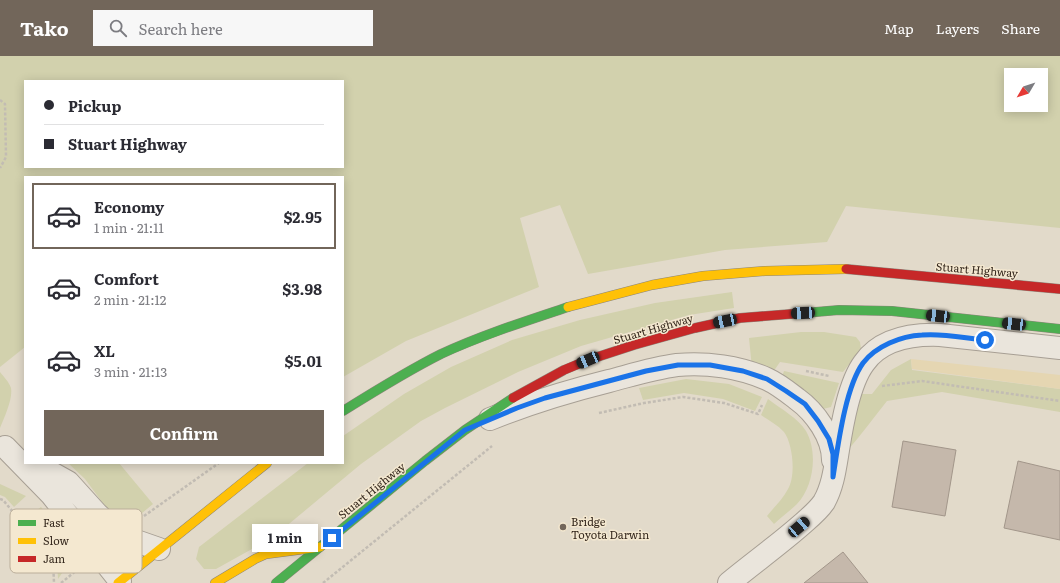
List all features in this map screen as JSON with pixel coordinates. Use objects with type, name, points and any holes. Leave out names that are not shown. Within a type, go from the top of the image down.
[{"type":"highway","name":"Stuart Highway","points":[[344,410],[399,377],[442,354],[506,328],[573,305],[652,285],[703,276],[764,271],[848,270],[1060,289]]},
{"type":"highway","name":"Stuart Highway","points":[[276,583],[465,430],[531,387],[588,360],[634,344],[740,318],[839,310],[892,311],[1060,329]]},
{"type":"highway","points":[[142,564],[266,464]]},
{"type":"highway","points":[[215,583],[266,554],[320,547]]},
{"type":"highway","points":[[121,582],[131,573]]},
{"type":"street","points":[[729,583],[788,536],[823,504],[830,491],[840,434],[855,378],[863,363],[875,351],[902,338],[928,335],[1060,348]]},
{"type":"street","points":[[465,430],[517,408],[585,387],[646,371],[678,365],[710,365],[743,371],[767,379],[805,404],[829,439],[833,454],[833,477]]},
{"type":"street","points":[[3,446],[24,457]]},
{"type":"street","points":[[3,446],[51,494],[63,509]]},
{"type":"street","points":[[36,464],[68,482],[94,509]]},
{"type":"street","points":[[142,542],[159,549]]},
{"type":"street","points":[[114,573],[121,582]]},
{"type":"path","points":[[0,100],[5,104],[6,157],[0,168]]},
{"type":"path","points":[[876,387],[922,381],[1060,402]]},
{"type":"path","points":[[598,414],[644,403],[683,397],[724,403],[758,414]]},
{"type":"path","points":[[323,583],[493,445]]},
{"type":"path","points":[[142,517],[218,464]]},
{"type":"path","points":[[0,499],[3,500],[11,509]]},
{"type":"green space","points":[[0,56],[1060,56],[1060,228],[846,206],[827,242],[725,250],[588,274],[560,205],[520,218],[539,287],[406,341],[344,376],[344,176],[24,176],[24,348],[0,367]]},
{"type":"green space","points":[[732,292],[734,308],[689,315],[581,346],[518,372],[421,421],[361,464],[272,538],[216,569],[204,569],[196,559],[199,547],[307,464],[344,464],[344,435],[404,394],[451,367],[512,340],[580,320],[655,303]]},
{"type":"green space","points":[[801,332],[824,332],[856,337],[860,342],[861,349],[843,372],[780,362],[771,375],[752,368],[749,338]]},
{"type":"green space","points":[[911,359],[912,370],[1060,389],[1060,412],[942,392],[887,401],[848,450],[860,394],[872,394],[891,370]]},
{"type":"green space","points":[[784,371],[839,383],[831,407],[823,409],[781,380]]},
{"type":"green space","points":[[0,372],[11,388],[11,397],[0,428]]},
{"type":"green space","points":[[686,379],[729,384],[762,397],[755,411],[723,399],[684,393],[643,400],[639,388]]},
{"type":"green space","points":[[768,399],[803,426],[810,439],[813,459],[810,479],[803,497],[774,524],[767,516],[786,493],[793,468],[790,444],[784,432],[761,415]]},
{"type":"green space","points":[[69,464],[120,464],[153,504],[142,513],[142,509],[107,509],[85,479]]},
{"type":"green space","points":[[0,484],[26,496],[14,507],[5,497],[0,495]]},
{"type":"green space","points":[[58,573],[62,573],[58,579]]},
{"type":"sand","points":[[911,359],[1060,375],[1060,389],[912,369]]},
{"type":"building","points":[[903,441],[956,450],[945,516],[892,507]]},
{"type":"building","points":[[1018,461],[1060,471],[1060,540],[1004,528]]},
{"type":"building","points":[[843,552],[868,583],[804,583]]},
{"type":"traffic: fast","points":[[344,410],[403,374],[441,354],[488,334],[568,307]]},
{"type":"traffic: fast","points":[[804,313],[839,310],[892,311],[1060,329]]},
{"type":"traffic: fast","points":[[276,583],[425,461],[465,430],[513,398]]},
{"type":"traffic: slow","points":[[568,307],[652,285],[703,276],[765,271],[846,269]]},
{"type":"traffic: slow","points":[[142,564],[266,464]]},
{"type":"traffic: slow","points":[[215,583],[266,554],[320,547]]},
{"type":"traffic: slow","points":[[118,583],[130,573]]},
{"type":"traffic: jam","points":[[846,269],[1060,289]]},
{"type":"traffic: jam","points":[[513,398],[564,370],[588,360],[634,345],[695,328],[740,318],[804,313]]},
{"type":"place","name":"Bridge Toyota Darwin","points":[[563,527]]},
{"type":"route","points":[[332,538],[465,430],[545,398],[646,371],[678,365],[710,365],[743,371],[767,379],[805,404],[829,439],[833,454],[833,477],[840,434],[855,378],[863,363],[875,351],[902,338],[921,335],[940,335],[985,340]]}]
